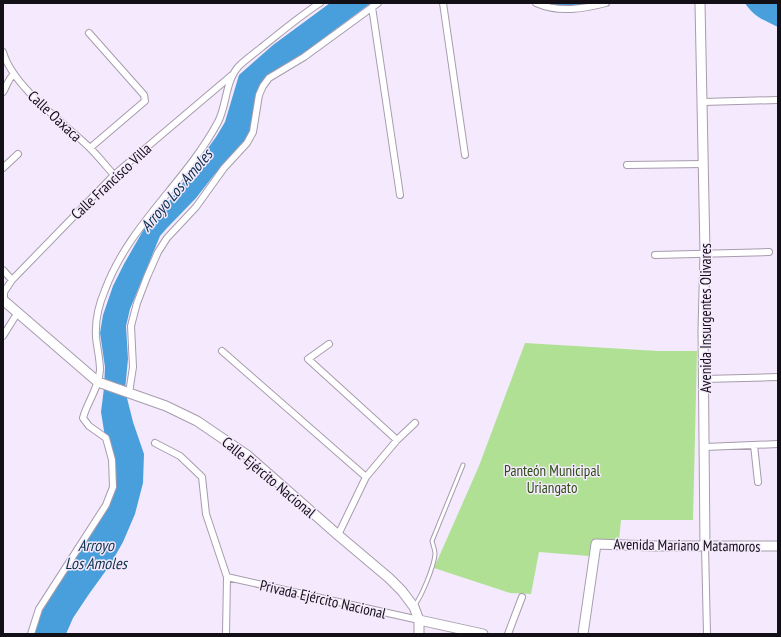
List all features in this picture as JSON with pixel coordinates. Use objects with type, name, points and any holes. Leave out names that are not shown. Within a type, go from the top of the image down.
[{"type":"street","name":"Calle Francisco Villa","points":[[4,300],[4,292],[12,280],[114,175],[234,74],[239,67],[259,50],[320,3]]},
{"type":"street","points":[[127,393],[133,368],[131,326],[137,303],[147,276],[158,252],[167,238],[196,207],[224,168],[248,144],[253,132],[263,86],[269,78],[304,57],[378,3]]},
{"type":"street","points":[[443,3],[465,155]]},
{"type":"street","points":[[536,3],[554,9],[570,10],[606,3]]},
{"type":"street","name":"Avenida Insurgentes Olivares","points":[[700,3],[705,253],[704,380],[707,634]]},
{"type":"street","points":[[372,7],[400,195]]},
{"type":"street","points":[[89,33],[144,95],[145,101],[90,148]]},
{"type":"street","name":"Calle Oaxaca","points":[[3,52],[9,76],[28,91],[90,148],[114,175]]},
{"type":"street","points":[[31,634],[39,609],[106,505],[113,487],[112,460],[106,438],[89,426],[83,418],[84,412],[101,384],[96,337],[100,303],[120,255],[204,146],[219,120],[234,74]]},
{"type":"street","points":[[3,92],[7,87],[9,76]]},
{"type":"street","points":[[703,102],[778,100]]},
{"type":"street","points":[[3,168],[18,154]]},
{"type":"street","points":[[627,165],[704,164]]},
{"type":"street","points":[[655,255],[769,252]]},
{"type":"street","points":[[3,270],[12,280]]},
{"type":"street","name":"Calle Ejército Nacional","points":[[4,300],[42,335],[101,384],[166,406],[198,421],[247,455],[389,578],[414,607],[419,620]]},
{"type":"street","points":[[3,336],[18,312]]},
{"type":"street","points":[[329,344],[308,359],[397,440]]},
{"type":"street","points":[[222,351],[366,476]]},
{"type":"street","points":[[704,380],[778,377]]},
{"type":"street","points":[[338,535],[366,476],[397,440],[415,423]]},
{"type":"street","points":[[155,443],[180,456],[202,477],[206,514],[227,577],[226,634]]},
{"type":"street","points":[[705,447],[778,444]]},
{"type":"street","points":[[754,445],[758,482]]},
{"type":"street","name":"Avenida Mariano Matamoros","points":[[583,634],[596,544],[778,546]]},
{"type":"street","name":"Privada Ejército Nacional","points":[[227,577],[419,620]]},
{"type":"street","points":[[508,634],[522,597]]},
{"type":"street","points":[[419,634],[419,620],[483,634]]},
{"type":"lane","points":[[414,607],[420,597],[432,566],[435,553],[432,541],[463,465]]},
{"type":"green space","name":"Panteón Municipal Uriangato","points":[[525,343],[658,351],[697,351],[693,520],[621,520],[619,541],[593,540],[589,556],[539,552],[531,594],[510,593],[434,568],[479,466]]},
{"type":"water","name":"Arroyo Los Amoles","points":[[330,3],[371,3],[265,80],[251,133],[246,141],[160,236],[130,309],[126,326],[128,359],[125,390],[133,422],[144,454],[143,483],[135,514],[123,542],[110,565],[73,618],[66,634],[31,634],[39,609],[113,487],[101,412],[105,367],[100,333],[103,315],[113,286],[144,229],[171,199],[216,137],[225,122],[239,75],[273,45]]},
{"type":"water","points":[[545,3],[594,3],[565,7]]},
{"type":"water","points":[[745,3],[778,3],[778,27],[756,15]]}]
